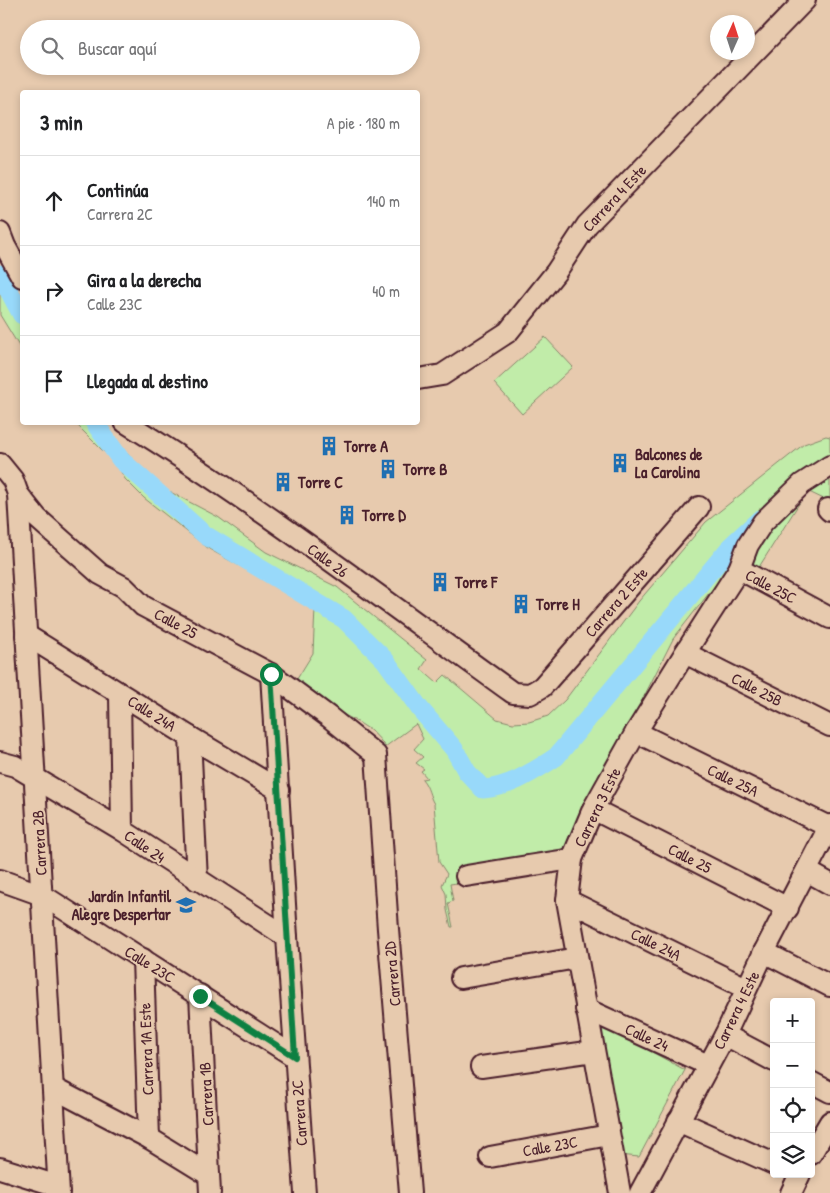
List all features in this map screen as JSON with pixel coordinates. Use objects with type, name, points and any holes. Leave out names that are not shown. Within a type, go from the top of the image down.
[{"type":"street","name":"Carrera 4 Este","points":[[420,379],[442,375],[508,332],[556,272],[587,225],[805,0]]},
{"type":"street","points":[[0,233],[4,246],[20,273]]},
{"type":"street","name":"Calle 26","points":[[130,425],[192,464],[283,527],[513,693],[530,694]]},
{"type":"street","name":"Calle 25","points":[[0,464],[12,480],[18,494],[37,518],[100,574],[124,587],[144,606],[271,674],[376,755]]},
{"type":"street","name":"Carrera 3 Este","points":[[620,1193],[567,900],[572,858],[593,809],[636,732],[684,653],[739,569],[748,545],[764,522],[802,484],[830,466]]},
{"type":"street","name":"Carrera 2B","points":[[18,494],[58,1190]]},
{"type":"street","name":"Carrera 2 Este","points":[[530,694],[542,687],[698,507]]},
{"type":"street","name":"Calle 25C","points":[[739,569],[830,618]]},
{"type":"street","name":"Calle 24A","points":[[26,635],[279,790]]},
{"type":"street","name":"Calle 25B","points":[[684,653],[830,726]]},
{"type":"street","name":"Carrera 2C","points":[[271,674],[286,937],[306,1193]]},
{"type":"street","points":[[120,694],[122,830]]},
{"type":"street","name":"Calle 25A","points":[[636,732],[829,826]]},
{"type":"street","points":[[190,737],[197,880]]},
{"type":"street","name":"Carrera 2D","points":[[376,755],[388,929],[410,1193]]},
{"type":"street","name":"Calle 24","points":[[0,762],[15,766],[35,777],[122,830],[286,937]]},
{"type":"street","name":"Calle 25","points":[[593,809],[788,908]]},
{"type":"street","name":"Carrera 4 Este","points":[[640,1193],[725,1035],[746,988],[829,826]]},
{"type":"street","points":[[466,876],[572,858]]},
{"type":"street","points":[[807,870],[830,884]]},
{"type":"street","name":"Calle 23C","points":[[0,880],[42,896],[295,1057]]},
{"type":"street","name":"Calle 24A","points":[[567,900],[746,988]]},
{"type":"street","points":[[764,952],[830,986]]},
{"type":"street","points":[[462,978],[577,958]]},
{"type":"street","name":"Carrera 1A Este","points":[[143,960],[149,1138]]},
{"type":"street","name":"Carrera 1B","points":[[200,996],[210,1184]]},
{"type":"street","name":"Calle 24","points":[[586,1009],[708,1065]]},
{"type":"street","points":[[725,1035],[770,1059]]},
{"type":"street","points":[[481,1067],[594,1052]]},
{"type":"street","points":[[815,1084],[830,1092]]},
{"type":"street","points":[[53,1088],[149,1138],[210,1184]]},
{"type":"street","points":[[678,1121],[770,1162]]},
{"type":"street","points":[[815,1147],[830,1122]]},
{"type":"street","name":"Calle 23C","points":[[490,1157],[610,1135]]},
{"type":"street","points":[[0,1168],[58,1190]]},
{"type":"green space","points":[[0,279],[20,312],[20,348],[0,315]]},
{"type":"green space","points":[[545,337],[573,367],[522,414],[494,383]]},
{"type":"green space","points":[[77,425],[95,425],[129,455],[155,484],[218,517],[266,552],[337,587],[427,660],[421,669],[437,683],[445,675],[497,719],[513,723],[529,722],[548,716],[565,700],[639,601],[706,522],[804,444],[826,436],[830,437],[830,502],[807,491],[759,567],[737,561],[724,574],[673,639],[557,869],[450,884],[453,901],[448,903],[453,927],[451,927],[446,894],[442,885],[447,874],[439,862],[434,804],[422,779],[427,778],[421,771],[424,769],[416,763],[423,757],[414,749],[423,739],[416,724],[385,747],[368,729],[331,707],[297,679],[313,653],[315,608],[209,549],[144,498],[125,479],[117,465]]},
{"type":"green space","points":[[597,1022],[685,1070],[639,1157],[619,1155]]},
{"type":"waterway","points":[[0,274],[20,311]]},
{"type":"waterway","points":[[96,425],[121,460],[205,535],[344,619],[385,660],[420,709],[454,749],[467,772],[483,789],[512,782],[556,757],[732,545],[760,519]]},
{"type":"place","name":"Torre A","points":[[329,446]]},
{"type":"place","name":"Balcones de La Carolina","points":[[620,463]]},
{"type":"place","name":"Torre B","points":[[388,469]]},
{"type":"place","name":"Torre C","points":[[283,482]]},
{"type":"place","name":"Torre D","points":[[347,515]]},
{"type":"place","name":"Torre F","points":[[440,582]]},
{"type":"place","name":"Torre H","points":[[521,604]]},
{"type":"place","name":"Jardín Infantil Alegre Despertar","points":[[186,905]]},
{"type":"route","points":[[200,996],[295,1057],[271,674]]}]
